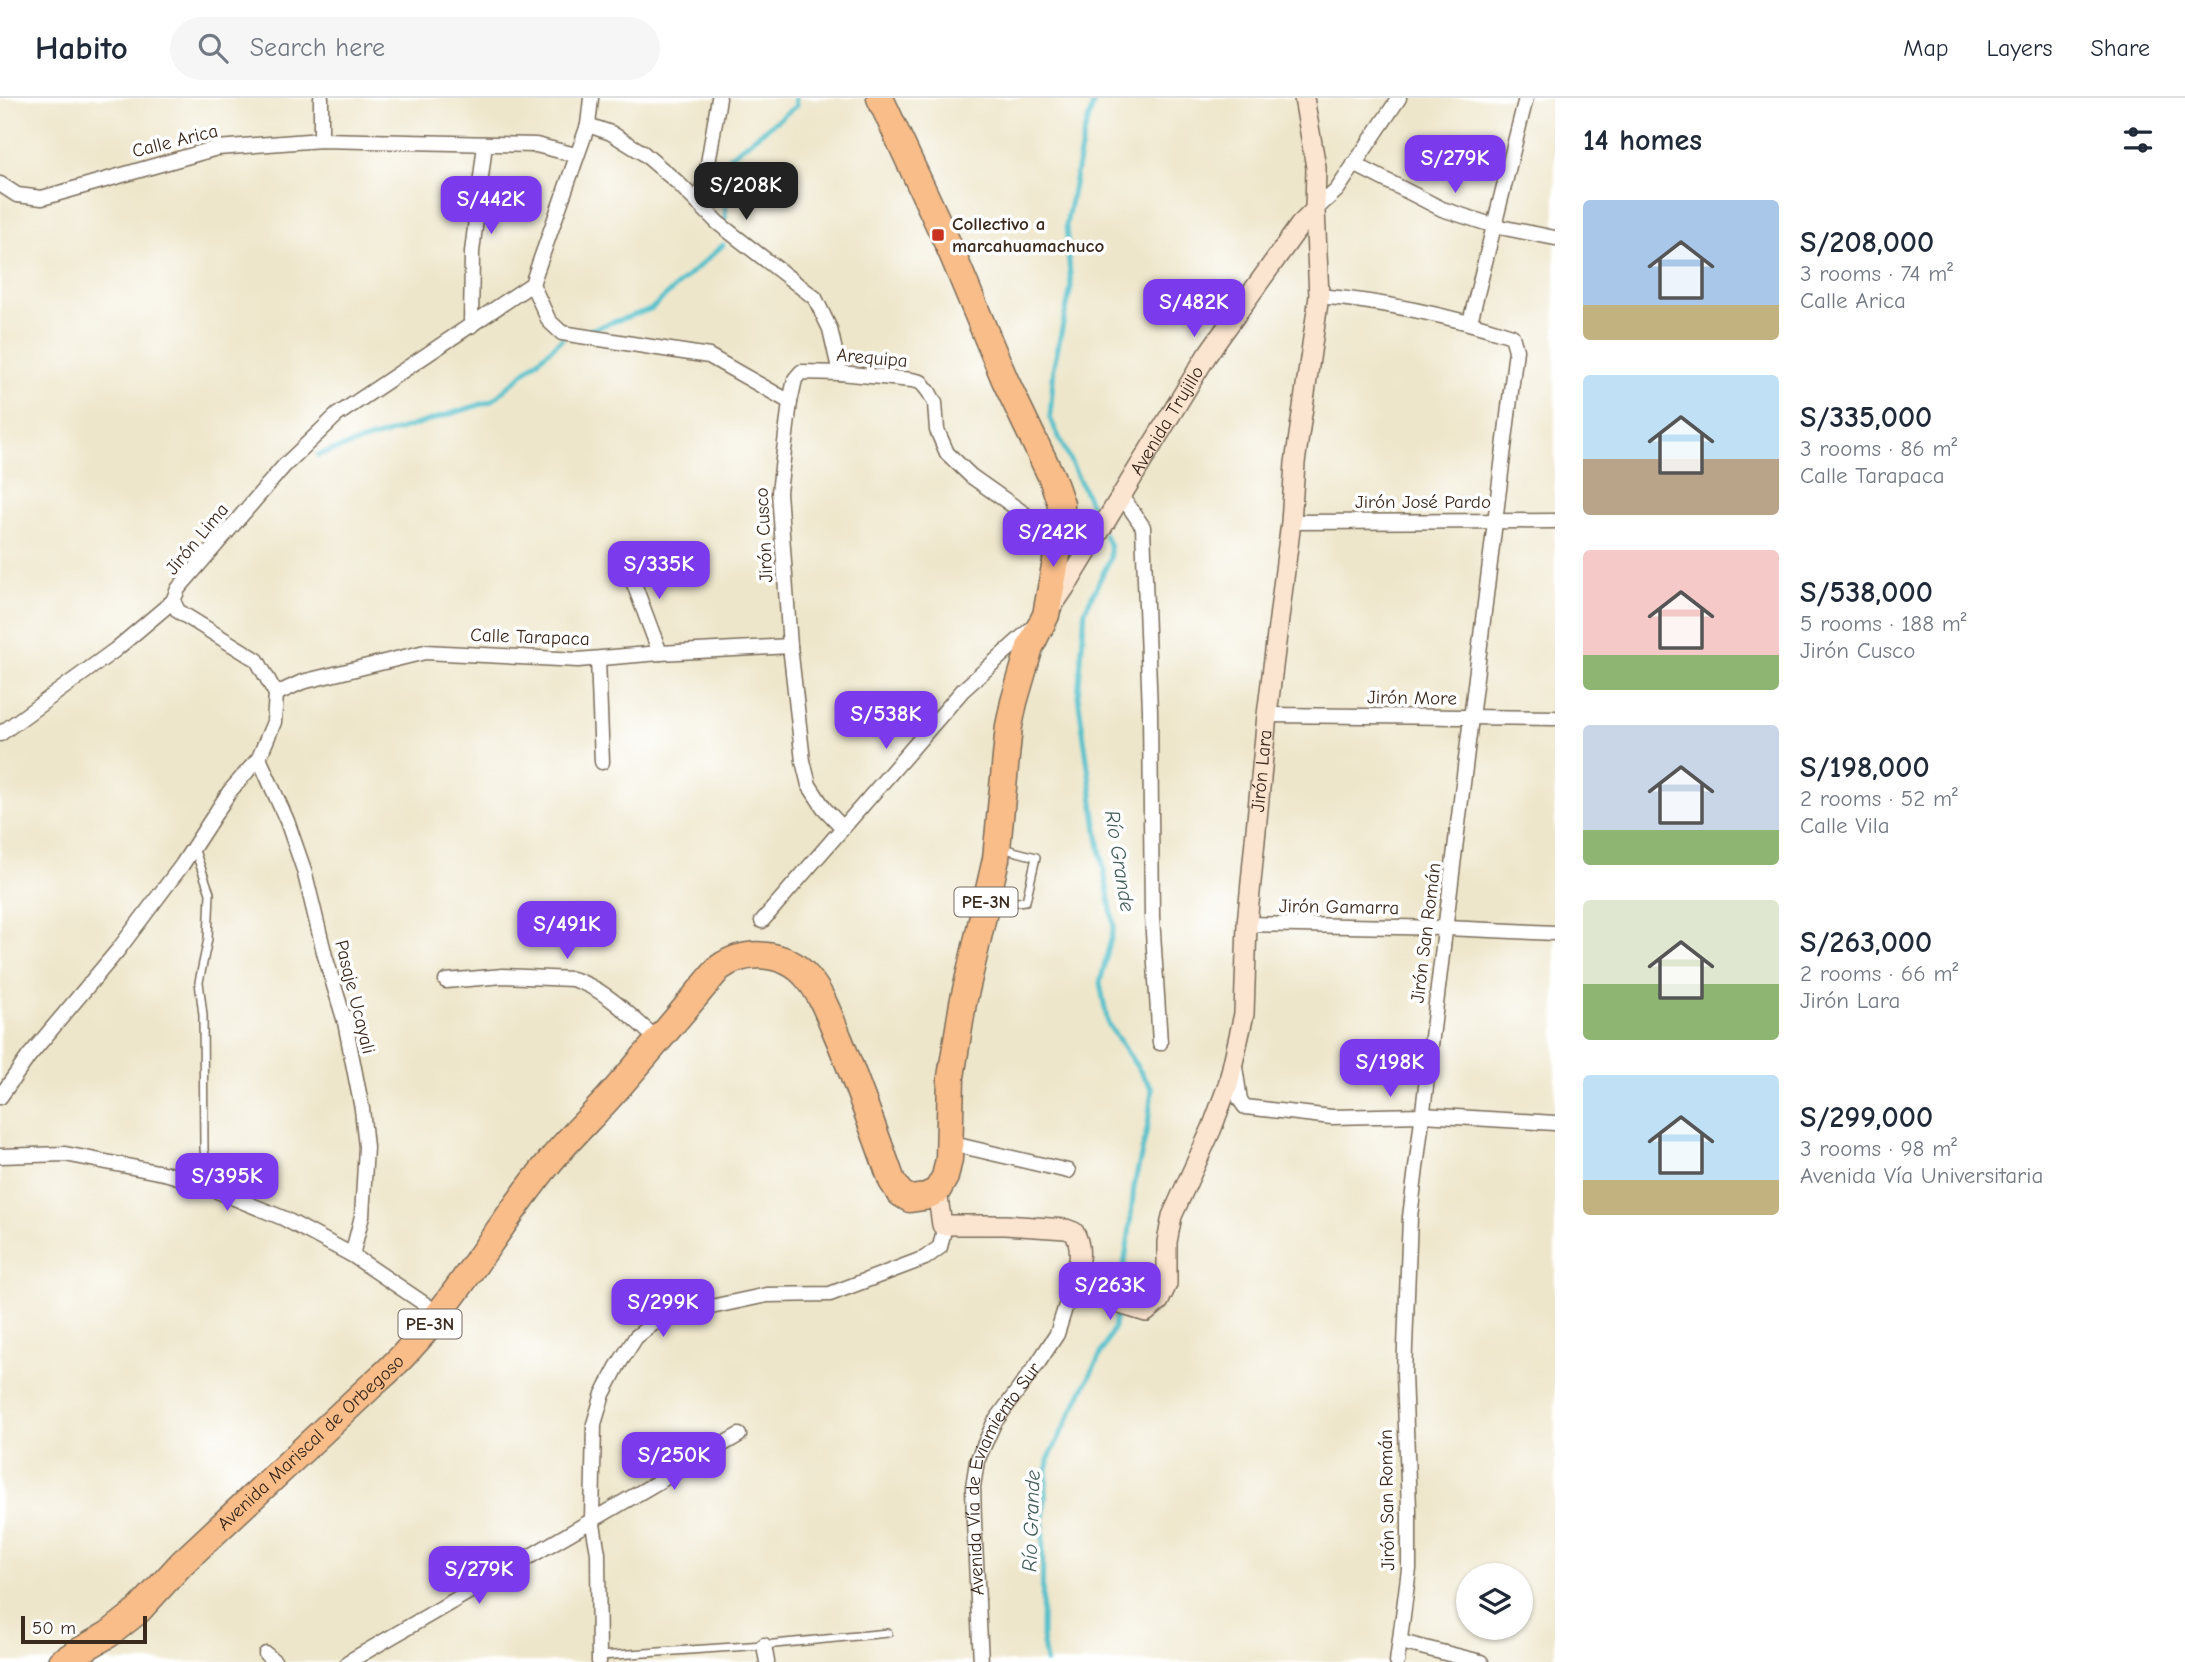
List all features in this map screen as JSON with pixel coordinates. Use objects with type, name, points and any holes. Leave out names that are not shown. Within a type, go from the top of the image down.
[{"type":"highway","points":[[880,98],[952,253],[1005,380],[1052,478],[1061,504],[1060,539],[1046,615]]},
{"type":"highway","name":"PE-3N","points":[[937,1191],[946,1177],[949,1159],[951,1077],[963,1003],[998,847],[1009,726],[1030,647],[1046,615]]},
{"type":"highway","name":"Avenida Mariscal de Orbegoso","points":[[77,1658],[138,1611],[182,1563],[370,1387],[396,1366],[470,1274],[506,1219],[550,1162],[719,968],[730,960],[759,955],[774,956],[807,976],[825,1006],[858,1085],[892,1181],[901,1193],[910,1199],[937,1191]]},
{"type":"street","points":[[321,98],[321,140]]},
{"type":"street","points":[[591,98],[587,125],[532,285],[549,321],[562,334],[709,356],[790,402]]},
{"type":"street","points":[[698,203],[706,175],[719,98]]},
{"type":"street","name":"Jirón Lara","points":[[1078,1291],[1146,1312],[1159,1301],[1167,1284],[1167,1242],[1172,1216],[1212,1128],[1228,1085],[1244,1014],[1247,924],[1267,715],[1291,522],[1295,463],[1319,296],[1316,167],[1304,98]]},
{"type":"street","name":"Avenida Trujillo","points":[[1046,615],[1207,355],[1300,225],[1337,190],[1399,98]]},
{"type":"street","points":[[1319,296],[1420,309],[1469,322],[1525,98]]},
{"type":"street","points":[[587,125],[611,133],[642,153],[677,182],[718,223],[815,298],[830,329],[840,373]]},
{"type":"street","name":"Calle Arica","points":[[0,184],[16,195],[43,198],[217,148],[321,140],[536,145],[576,155]]},
{"type":"street","points":[[471,327],[472,252],[485,144]]},
{"type":"street","points":[[1354,163],[1442,209],[1495,226],[1555,238]]},
{"type":"street","name":"Jirón Lima","points":[[276,694],[257,660],[178,611],[173,601],[178,589],[284,467],[337,415],[532,285]]},
{"type":"street","name":"Jirón San Román","points":[[1397,1662],[1409,1569],[1404,1373],[1410,1217],[1516,350],[1512,336],[1469,322]]},
{"type":"street","name":"Arequipa","points":[[790,402],[795,379],[801,372],[840,373],[921,383],[934,403],[937,430],[947,453],[971,476],[1060,539]]},
{"type":"street","name":"Jirón Cusco","points":[[790,402],[779,492],[790,646],[803,761],[810,785],[824,808],[843,828]]},
{"type":"street","points":[[1120,499],[1143,527],[1150,711],[1152,917],[1160,1043]]},
{"type":"street","name":"Jirón José Pardo","points":[[1291,522],[1555,521]]},
{"type":"street","points":[[625,560],[660,653]]},
{"type":"street","points":[[0,734],[115,650],[173,601]]},
{"type":"street","points":[[762,921],[963,690],[1046,615]]},
{"type":"street","name":"Calle Tarapaca","points":[[276,694],[302,682],[425,652],[578,660],[790,646]]},
{"type":"street","points":[[598,659],[602,762]]},
{"type":"street","points":[[0,1097],[29,1056],[118,950],[182,865],[230,791],[259,758],[274,722],[276,694]]},
{"type":"street","name":"Jirón More","points":[[1267,715],[1555,718]]},
{"type":"street","name":"Pasaje Ucayali","points":[[259,758],[287,821],[304,870],[325,956],[345,1022],[362,1109],[366,1147],[362,1216],[352,1255]]},
{"type":"street","name":"Jirón Gamarra","points":[[1247,924],[1555,933]]},
{"type":"street","points":[[446,981],[503,976],[572,979],[592,986],[658,1040]]},
{"type":"street","points":[[1234,1061],[1240,1100],[1245,1107],[1332,1117],[1423,1115],[1555,1124]]},
{"type":"street","points":[[949,1143],[1068,1171]]},
{"type":"street","points":[[0,1156],[65,1154],[168,1174],[209,1187],[283,1218],[352,1255],[438,1313]]},
{"type":"street","points":[[596,1660],[598,1553],[592,1519],[594,1424],[603,1394],[636,1338],[654,1323],[692,1311],[767,1295],[830,1294],[925,1258],[940,1247],[943,1234],[937,1191]]},
{"type":"street","name":"Avenida Vía de Eviamiento Sur","points":[[942,1225],[1066,1229],[1074,1232],[1080,1241],[1078,1291],[1057,1334],[994,1423],[977,1461],[973,1487],[981,1662]]},
{"type":"street","points":[[348,1662],[739,1435]]},
{"type":"street","points":[[1401,1642],[1481,1662]]},
{"type":"street","points":[[764,1646],[767,1662]]},
{"type":"lane","points":[[194,847],[210,893],[208,939],[199,982],[203,1015],[204,1149],[209,1187]]},
{"type":"lane","points":[[986,905],[1026,901],[1037,857],[998,847]]},
{"type":"lane","points":[[596,1660],[888,1633]]},
{"type":"waterway","points":[[725,219],[729,157],[796,106],[795,98]]},
{"type":"waterway","name":"Río Grande","points":[[1095,98],[1084,134],[1066,225],[1071,287],[1054,365],[1050,418],[1099,522]]},
{"type":"waterway","points":[[584,332],[651,309],[723,245]]},
{"type":"waterway","points":[[318,455],[492,401],[562,339]]},
{"type":"waterway","name":"Río Grande","points":[[1046,1662],[1042,1637],[1043,1523],[1048,1460],[1114,1327],[1134,1186],[1148,1125],[1152,1089],[1108,1024],[1100,983],[1114,926],[1078,696],[1085,610],[1110,559],[1110,546],[1104,534]]},
{"type":"place","name":"Collectivo a marcahuamachuco","points":[[938,235]]}]
